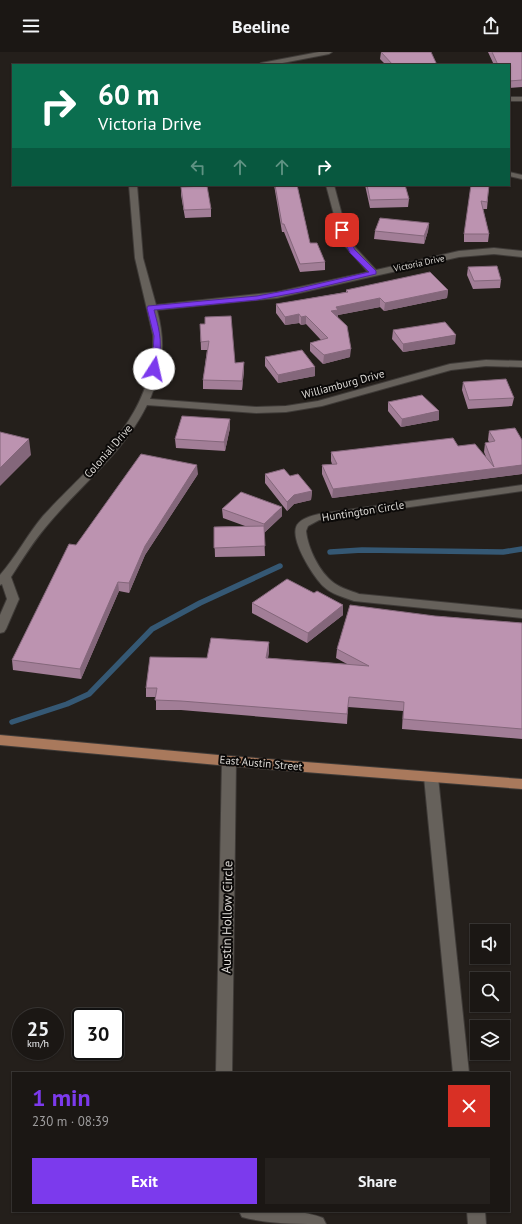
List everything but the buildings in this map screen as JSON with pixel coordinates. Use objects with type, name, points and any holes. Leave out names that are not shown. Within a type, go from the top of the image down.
[{"type":"main road","name":"East Austin Street","points":[[0,740],[230,761],[522,784]]},
{"type":"street","points":[[266,64],[329,52]]},
{"type":"street","points":[[510,99],[522,99]]},
{"type":"street","points":[[510,174],[522,177]]},
{"type":"street","name":"Colonial Drive","points":[[0,629],[13,599],[3,579],[22,550],[46,520],[123,438],[144,402],[153,372],[158,347],[157,332],[137,245],[133,186]]},
{"type":"street","points":[[330,186],[342,230],[349,246],[374,273]]},
{"type":"street","name":"Victoria Drive","points":[[151,308],[257,298],[476,252],[522,254]]},
{"type":"street","name":"Williamburg Drive","points":[[144,402],[256,410],[286,409],[320,404],[433,371],[462,365],[486,363],[522,364]]},
{"type":"street","name":"Huntington Circle","points":[[522,488],[330,515],[306,522],[300,527],[299,532],[300,539],[318,571],[327,582],[344,594],[358,598],[522,614]]},
{"type":"street","name":"Austin Hollow Circle","points":[[224,1072],[230,761]]},
{"type":"street","points":[[431,776],[462,1072]]},
{"type":"street","points":[[253,1212],[317,1224]]},
{"type":"street","points":[[476,1212],[477,1224]]},
{"type":"waterway","points":[[330,552],[362,550],[503,552],[522,549]]},
{"type":"waterway","points":[[12,722],[67,704],[89,694],[152,629],[200,603],[280,566]]},
{"type":"route","points":[[154,369],[158,347],[158,336],[151,308],[257,298],[374,273],[352,251],[342,230]]}]
